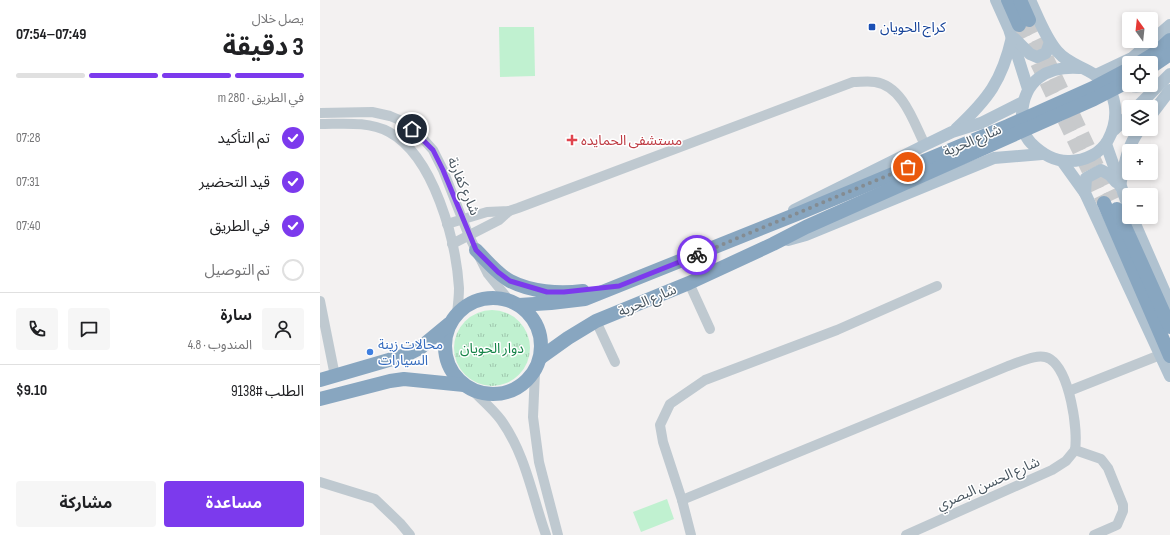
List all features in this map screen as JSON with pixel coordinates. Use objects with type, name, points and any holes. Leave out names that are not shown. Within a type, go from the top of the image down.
[{"type":"highway","points":[[1008,0],[1020,27]]},
{"type":"highway","points":[[1020,0],[1020,27]]},
{"type":"highway","name":"شارع الحرية","points":[[1148,56],[1157,52],[1170,40]]},
{"type":"highway","points":[[1158,62],[1170,54]]},
{"type":"highway","name":"شارع الحرية","points":[[514,302],[551,303],[585,299],[802,212],[1093,88],[1122,70]]},
{"type":"highway","name":"شارع الحرية","points":[[540,358],[568,338],[596,322],[689,283],[806,227],[1094,99],[1122,85]]},
{"type":"highway","points":[[1112,197],[1170,327]]},
{"type":"highway","points":[[1112,197],[1165,356]]},
{"type":"highway","points":[[476,250],[498,272],[510,281],[547,292],[564,292],[619,286]]},
{"type":"highway","points":[[320,380],[406,355],[420,348],[468,304],[481,299],[494,297],[514,302],[529,312],[536,322],[541,340],[540,358],[535,372],[522,385],[511,391],[500,394],[488,394],[467,387],[404,379],[390,381],[320,399]]},
{"type":"highway","points":[[453,318],[445,337],[444,350],[447,363],[454,375],[467,387]]},
{"type":"main road","points":[[996,0],[1020,27],[1030,54],[1037,57],[1046,53],[1050,42]]},
{"type":"main road","points":[[1030,0],[1050,42],[1066,60],[1079,68],[1096,75],[1107,86],[1114,99],[1116,115],[1114,130]]},
{"type":"main road","points":[[1137,56],[1170,25]]},
{"type":"main road","points":[[1020,27],[1028,88]]},
{"type":"main road","points":[[952,132],[977,109],[988,95],[1004,66],[1020,27]]},
{"type":"main road","points":[[1042,154],[1028,140],[1022,122],[1023,102],[1028,88],[1038,78],[1051,70],[1065,67],[1079,68]]},
{"type":"main road","points":[[1096,75],[1122,67]]},
{"type":"main road","points":[[1158,83],[1168,82]]},
{"type":"main road","points":[[1146,100],[1168,82]]},
{"type":"main road","points":[[1158,101],[1168,82]]},
{"type":"main road","points":[[768,226],[806,203],[925,145],[952,132],[981,123],[1023,102]]},
{"type":"main road","points":[[994,158],[1042,154],[1062,161],[1078,161],[1093,155],[1106,144],[1114,130],[1122,122]]},
{"type":"main road","points":[[773,244],[806,235],[994,158],[1008,148],[1010,144],[1010,136],[1002,125],[996,123],[981,123]]},
{"type":"main road","points":[[1112,197],[1130,146],[1136,136]]},
{"type":"main road","points":[[1106,144],[1112,197],[1122,204]]},
{"type":"main road","points":[[1062,161],[1085,193],[1165,356],[1170,376]]},
{"type":"main road","points":[[1085,193],[1086,178],[1101,170],[1110,174],[1112,197]]},
{"type":"main road","points":[[1135,224],[1170,304]]},
{"type":"street","points":[[452,244],[499,220],[508,211],[843,84],[853,82],[875,82],[889,87],[901,98],[925,145]]},
{"type":"street","name":"شارع كفارنة","points":[[320,113],[372,112],[390,116],[402,121],[433,150],[443,170],[469,236],[488,274],[514,302]]},
{"type":"street","name":"شارع كفارنة","points":[[320,124],[356,124],[373,126],[402,140],[416,155],[425,170],[445,215],[452,244],[459,289],[453,318]]},
{"type":"street","points":[[447,224],[494,210],[508,211]]},
{"type":"street","points":[[689,283],[710,329]]},
{"type":"street","points":[[691,535],[682,500],[663,442],[660,425],[670,404],[705,380],[837,330],[937,286]]},
{"type":"street","points":[[320,301],[335,376]]},
{"type":"street","points":[[596,322],[615,362]]},
{"type":"street","points":[[1069,391],[1165,356]]},
{"type":"street","points":[[682,500],[1008,366],[1041,357],[1050,360],[1059,370],[1069,391],[1077,436],[1075,450],[1101,459],[1108,468],[1123,505],[1123,511],[1117,525],[1120,535]]},
{"type":"street","points":[[535,372],[533,418],[539,462],[558,535]]},
{"type":"street","points":[[467,387],[500,419],[517,448],[524,464],[546,535]]},
{"type":"street","name":"شارع الحسن البصري","points":[[906,535],[1052,470],[1066,461],[1075,450]]},
{"type":"street","points":[[320,482],[374,499],[400,523],[410,535]]},
{"type":"street","points":[[1094,535],[1117,525]]},
{"type":"green space","points":[[499,27],[534,27],[535,76],[500,77]]},
{"type":"green space","name":"دوار الحويان","points":[[484,310],[500,310],[513,316],[524,327],[530,340],[528,363],[513,380],[500,386],[484,386],[471,380],[456,363],[454,356],[454,340],[460,327],[477,312]]},
{"type":"green space","points":[[667,499],[674,519],[641,532],[633,512]]},
{"type":"tunnel","points":[[1029,20],[1113,200]]},
{"type":"tunnel","points":[[1019,25],[1104,203]]},
{"type":"way so far","points":[[697,255],[908,167]]},
{"type":"place","name":"كراج الحويان","points":[[872,27]]},
{"type":"place","name":"مستشفى الحمايده","points":[[572,140]]},
{"type":"place","name":"محالات زينة السيارات","points":[[370,352]]},
{"type":"route","points":[[412,129],[433,150],[443,170],[476,250],[498,272],[510,281],[547,292],[577,292],[619,286],[697,255]]}]
